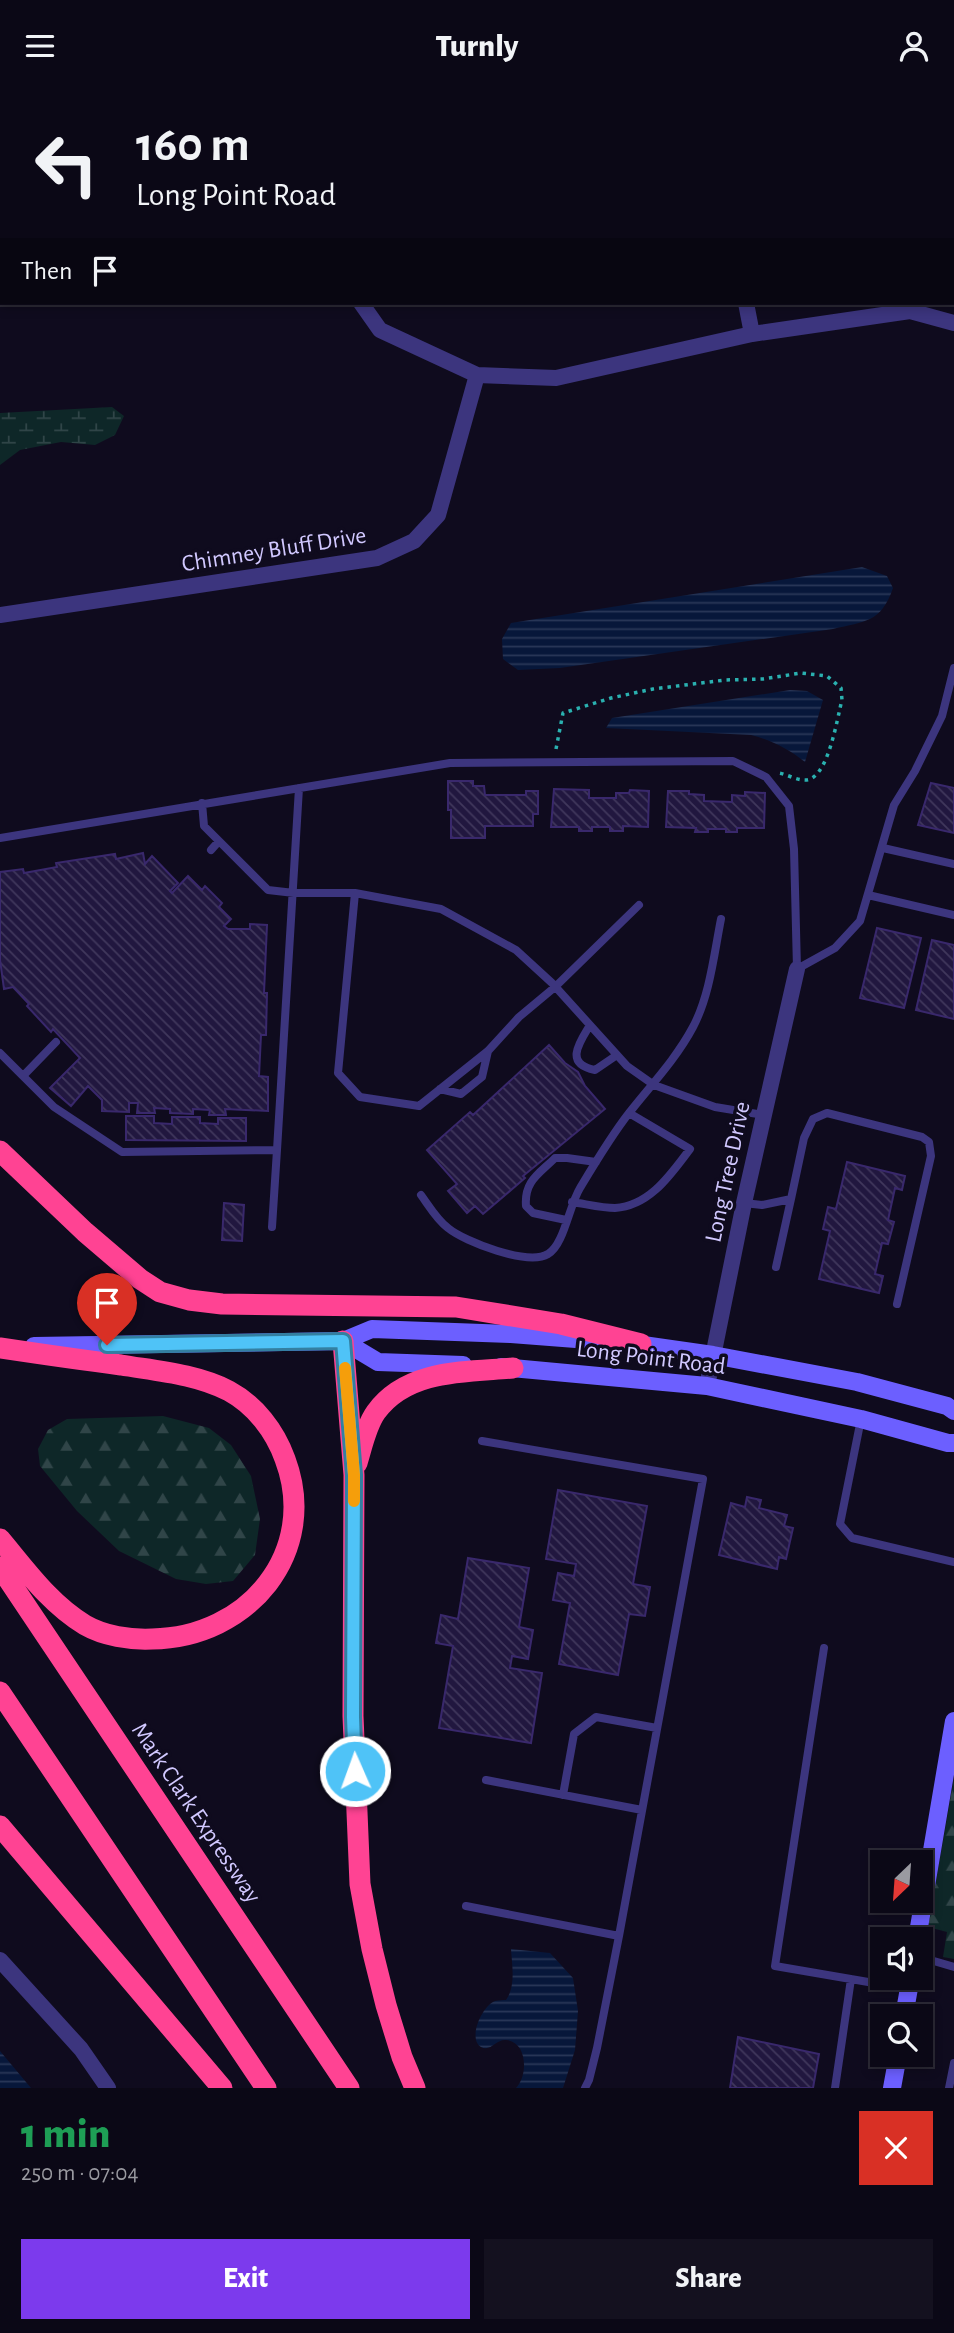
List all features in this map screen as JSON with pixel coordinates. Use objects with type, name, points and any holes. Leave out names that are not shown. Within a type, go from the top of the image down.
[{"type":"highway","points":[[0,1151],[85,1232],[140,1279],[160,1292],[222,1304],[456,1307],[561,1324],[641,1344]]},
{"type":"highway","points":[[343,1341],[354,1475],[353,1717],[360,1884],[386,2005],[415,2088]]},
{"type":"highway","points":[[0,1347],[171,1373],[205,1381],[230,1391],[267,1423],[280,1444],[296,1500],[292,1530],[283,1558],[250,1604],[225,1622],[198,1633],[169,1639],[141,1640],[88,1627],[63,1611],[0,1539]]},
{"type":"highway","points":[[354,1475],[376,1412],[416,1380],[450,1373],[513,1368]]},
{"type":"highway","name":"Mark Clark Expressway","points":[[0,1567],[349,2088]]},
{"type":"highway","points":[[0,1692],[266,2088]]},
{"type":"highway","points":[[0,1826],[222,2088]]},
{"type":"main road","name":"Long Point Road","points":[[0,1347],[343,1341],[372,1329],[511,1334],[641,1344],[713,1355],[857,1383],[947,1406],[954,1411]]},
{"type":"main road","name":"Long Point Road","points":[[343,1341],[378,1361],[513,1368],[708,1386],[861,1419],[954,1443]]},
{"type":"main road","points":[[919,1927],[954,1721]]},
{"type":"main road","points":[[892,2088],[896,2067]]},
{"type":"street","points":[[363,305],[380,330],[477,375],[556,378],[752,334],[909,311],[954,323]]},
{"type":"street","points":[[746,305],[752,334]]},
{"type":"street","name":"Chimney Bluff Drive","points":[[0,615],[377,558],[414,541],[438,515],[477,375]]},
{"type":"street","name":"Long Tree Drive","points":[[708,1386],[744,1203],[797,969]]},
{"type":"street","points":[[0,1960],[81,2049],[108,2088]]},
{"type":"lane","points":[[0,838],[450,763],[733,761],[766,777],[789,806],[794,849],[797,969],[835,948],[860,922],[894,805],[915,771],[942,716],[954,668]]},
{"type":"lane","points":[[272,1227],[299,789]]},
{"type":"lane","points":[[202,803],[204,826],[268,890],[294,893],[355,893],[441,909],[516,950],[555,987],[627,1066],[654,1086],[715,1107],[764,1115]]},
{"type":"lane","points":[[211,850],[219,841]]},
{"type":"lane","points":[[883,848],[954,864]]},
{"type":"lane","points":[[247,887],[256,878]]},
{"type":"lane","points":[[355,893],[338,1073],[360,1097],[419,1106],[488,1051],[519,1017],[555,987],[639,905]]},
{"type":"lane","points":[[868,895],[954,915]]},
{"type":"lane","points":[[421,1195],[445,1226],[465,1240],[509,1254],[533,1257],[546,1255],[556,1247],[562,1237],[572,1202],[596,1162],[629,1114],[654,1086],[694,1027],[709,980],[721,919]]},
{"type":"lane","points":[[590,1025],[579,1042],[576,1053],[578,1063],[584,1068],[595,1070],[617,1055]]},
{"type":"lane","points":[[23,1076],[56,1042]]},
{"type":"lane","points":[[440,1089],[461,1094],[482,1077],[488,1051]]},
{"type":"lane","points":[[0,1053],[54,1107],[122,1152],[277,1150]]},
{"type":"lane","points":[[776,1267],[804,1138],[813,1119],[827,1113],[922,1137],[929,1142],[931,1156],[897,1304]]},
{"type":"lane","points":[[572,1202],[616,1208],[642,1199],[665,1182],[690,1149],[629,1114]]},
{"type":"lane","points":[[566,1220],[533,1213],[526,1206],[525,1195],[529,1183],[555,1158],[596,1162]]},
{"type":"lane","points":[[744,1203],[762,1205],[791,1199]]},
{"type":"lane","points":[[861,1419],[839,1524],[852,1538],[954,1562]]},
{"type":"lane","points":[[482,1440],[703,1479],[619,1937],[594,2059],[585,2088]]},
{"type":"lane","points":[[824,1648],[775,1966],[870,1980]]},
{"type":"lane","points":[[563,1795],[574,1734],[596,1717],[657,1728]]},
{"type":"lane","points":[[486,1780],[642,1810]]},
{"type":"lane","points":[[466,1906],[619,1937]]},
{"type":"lane","points":[[933,1960],[954,1966]]},
{"type":"lane","points":[[835,2088],[851,1979]]},
{"type":"lane","points":[[949,2088],[954,2063]]},
{"type":"path","points":[[556,762],[557,737],[563,713],[653,689],[801,673],[827,676],[841,688],[842,699],[824,767],[814,778],[806,781],[780,772],[771,783]]},
{"type":"green space","points":[[112,407],[124,416],[115,435],[95,445],[61,442],[20,450],[0,465],[0,413]]},
{"type":"green space","points":[[163,1416],[209,1428],[231,1445],[251,1476],[260,1519],[255,1555],[233,1581],[206,1584],[176,1579],[119,1551],[77,1511],[40,1466],[38,1449],[48,1430],[67,1419]]},
{"type":"green space","points":[[954,1778],[954,1959],[943,1957],[947,1932],[928,1927],[930,1913],[933,1913],[933,1898]]},
{"type":"water","points":[[862,567],[887,576],[893,588],[877,614],[854,624],[560,668],[518,670],[503,659],[502,639],[511,623]]},
{"type":"water","points":[[790,690],[807,691],[823,700],[805,762],[780,745],[751,735],[606,728],[612,718]]},
{"type":"water","points":[[511,1949],[550,1953],[573,1978],[578,2011],[575,2050],[563,2088],[516,2088],[524,2068],[519,2047],[506,2040],[488,2048],[477,2043],[476,2030],[482,2015],[490,2004],[506,2000],[509,1994],[513,1975]]},
{"type":"water","points":[[0,2051],[31,2088],[0,2088]]},
{"type":"building","points":[[448,781],[473,781],[473,786],[484,786],[485,795],[526,795],[526,791],[538,791],[538,814],[533,814],[533,826],[485,826],[485,838],[451,838]]},
{"type":"building","points":[[931,783],[954,788],[954,833],[918,825]]},
{"type":"building","points":[[554,789],[589,790],[589,798],[616,798],[616,793],[629,793],[630,790],[649,791],[648,827],[623,826],[623,831],[610,831],[610,827],[592,827],[592,831],[579,831],[579,827],[551,827]]},
{"type":"building","points":[[668,791],[689,791],[689,794],[704,795],[704,801],[732,802],[732,795],[745,796],[745,792],[765,793],[764,828],[737,828],[737,832],[708,829],[708,832],[695,832],[696,828],[666,827]]},
{"type":"building","points":[[143,853],[145,864],[152,856],[178,883],[170,891],[172,893],[188,876],[202,890],[205,886],[222,903],[219,907],[231,919],[224,926],[228,929],[250,929],[250,924],[267,925],[264,993],[267,993],[266,1035],[261,1035],[259,1076],[268,1077],[268,1111],[225,1109],[226,1115],[209,1115],[210,1110],[193,1109],[193,1114],[170,1113],[170,1109],[154,1108],[155,1113],[137,1113],[138,1103],[129,1103],[129,1112],[102,1111],[102,1100],[88,1086],[71,1106],[50,1088],[80,1058],[53,1029],[51,1032],[13,987],[4,989],[0,960],[0,872],[23,869],[24,873],[57,867],[56,863],[115,854],[116,859]]},
{"type":"building","points":[[877,928],[921,938],[904,1008],[860,998]]},
{"type":"building","points":[[932,940],[954,945],[954,1019],[916,1010]]},
{"type":"building","points":[[549,1045],[565,1063],[578,1072],[585,1086],[605,1109],[523,1176],[525,1178],[483,1214],[475,1206],[467,1213],[448,1191],[457,1184],[427,1150],[470,1112],[473,1115]]},
{"type":"building","points":[[126,1116],[154,1116],[154,1123],[172,1124],[172,1117],[200,1117],[200,1123],[218,1124],[218,1118],[246,1118],[246,1141],[126,1140]]},
{"type":"building","points":[[847,1162],[905,1176],[902,1190],[895,1188],[888,1220],[894,1222],[888,1244],[882,1243],[875,1274],[883,1276],[879,1293],[819,1279],[830,1231],[823,1229],[828,1207],[836,1209]]},
{"type":"building","points":[[224,1203],[244,1205],[242,1241],[222,1240]]},
{"type":"building","points":[[558,1490],[647,1506],[633,1584],[650,1587],[645,1616],[629,1614],[618,1675],[559,1664],[570,1603],[553,1600],[558,1573],[574,1576],[576,1564],[546,1559]]},
{"type":"building","points":[[747,1497],[761,1500],[759,1508],[787,1515],[784,1526],[793,1528],[786,1559],[779,1557],[777,1569],[719,1555],[731,1503],[745,1507]]},
{"type":"building","points":[[468,1558],[529,1568],[519,1627],[533,1630],[528,1659],[512,1656],[510,1668],[542,1673],[531,1743],[439,1728],[453,1646],[436,1643],[441,1615],[458,1619]]},
{"type":"building","points":[[738,2037],[819,2054],[813,2088],[730,2088]]},
{"type":"slow traffic","points":[[345,1368],[354,1501]]},
{"type":"route","points":[[107,1345],[343,1341],[354,1475],[355,1771]]}]
